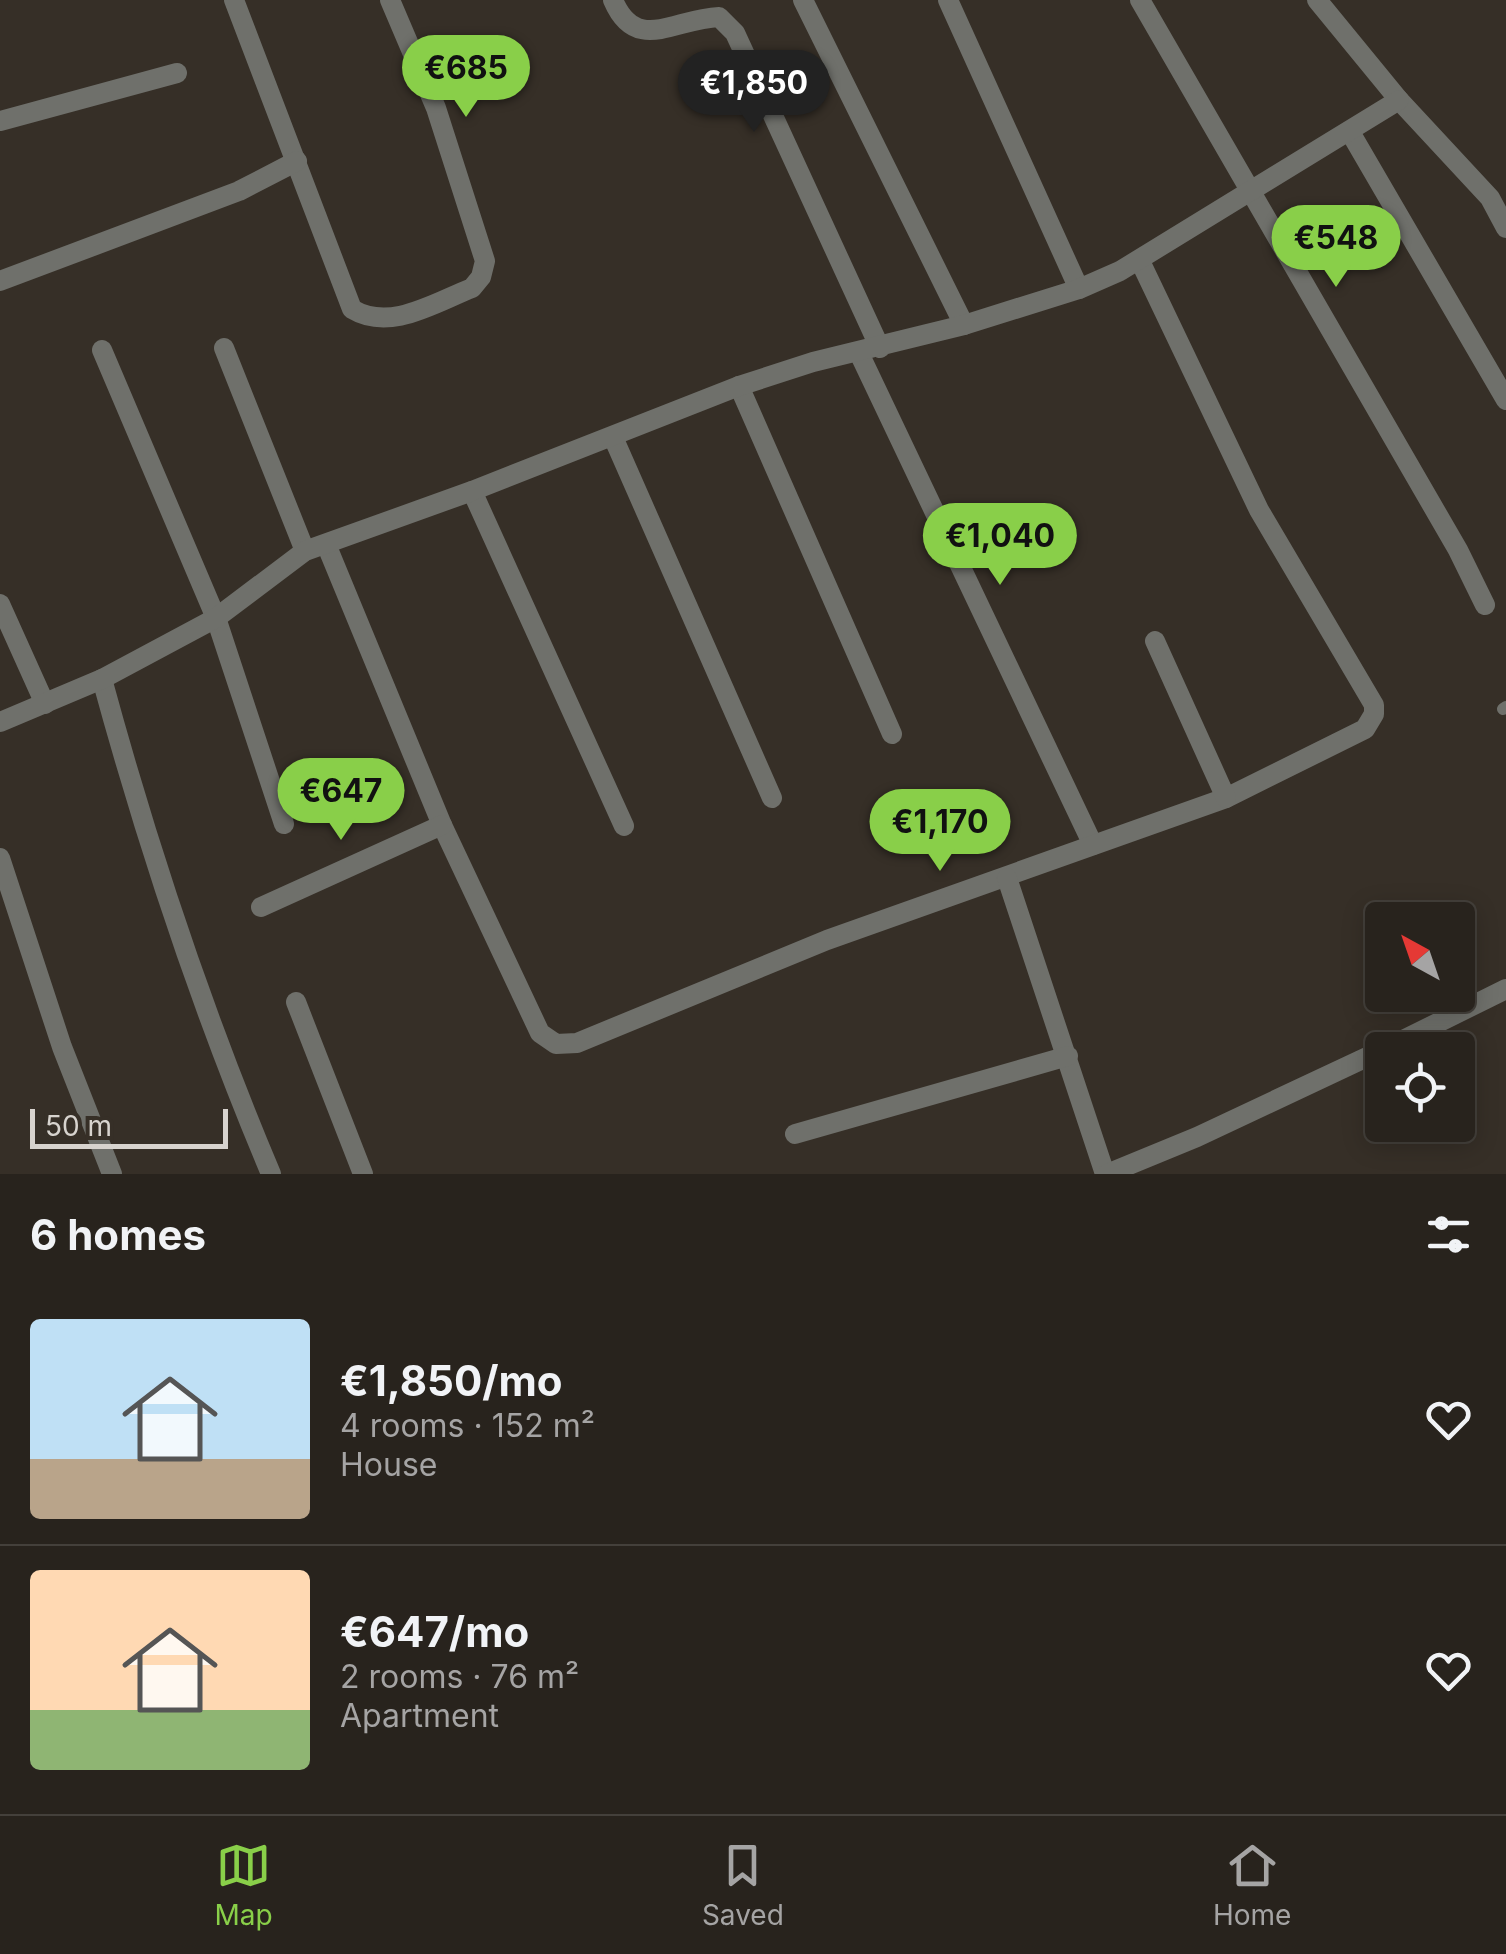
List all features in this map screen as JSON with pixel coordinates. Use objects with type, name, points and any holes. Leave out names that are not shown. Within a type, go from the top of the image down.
[{"type":"street","points":[[234,0],[352,309],[369,319],[390,319],[472,288],[481,277],[485,261],[436,108],[390,0]]},
{"type":"street","points":[[613,0],[621,18],[632,28],[646,31],[719,17],[735,33],[870,351],[1093,846]]},
{"type":"street","points":[[803,0],[964,325]]},
{"type":"street","points":[[948,0],[1079,289]]},
{"type":"street","points":[[1140,0],[1458,550],[1486,606]]},
{"type":"street","points":[[1318,0],[1399,100],[1498,196],[1506,228]]},
{"type":"street","points":[[0,121],[177,72]]},
{"type":"street","points":[[0,722],[102,679],[216,618],[316,548],[472,492],[739,386],[813,362],[964,325],[1079,289],[1140,261],[1248,190],[1399,100]]},
{"type":"street","points":[[1350,132],[1506,400]]},
{"type":"street","points":[[0,281],[239,191],[298,161]]},
{"type":"street","points":[[224,348],[540,1033],[556,1044],[577,1043],[827,940],[1226,798],[1365,729],[1374,714],[1374,705],[1259,510],[1140,261]]},
{"type":"street","points":[[102,350],[216,618],[284,824]]},
{"type":"street","points":[[739,386],[892,734]]},
{"type":"street","points":[[613,437],[772,798]]},
{"type":"street","points":[[472,492],[624,826]]},
{"type":"street","points":[[0,604],[46,704]]},
{"type":"street","points":[[1156,641],[1226,798]]},
{"type":"street","points":[[102,679],[144,830],[202,998],[271,1174]]},
{"type":"street","points":[[261,907],[442,825]]},
{"type":"street","points":[[0,858],[62,1047],[112,1174]]},
{"type":"street","points":[[1007,878],[1106,1174],[1197,1137],[1365,1058]]},
{"type":"street","points":[[1419,1032],[1506,989]]},
{"type":"street","points":[[296,1002],[362,1174]]},
{"type":"street","points":[[795,1134],[1068,1056]]}]
